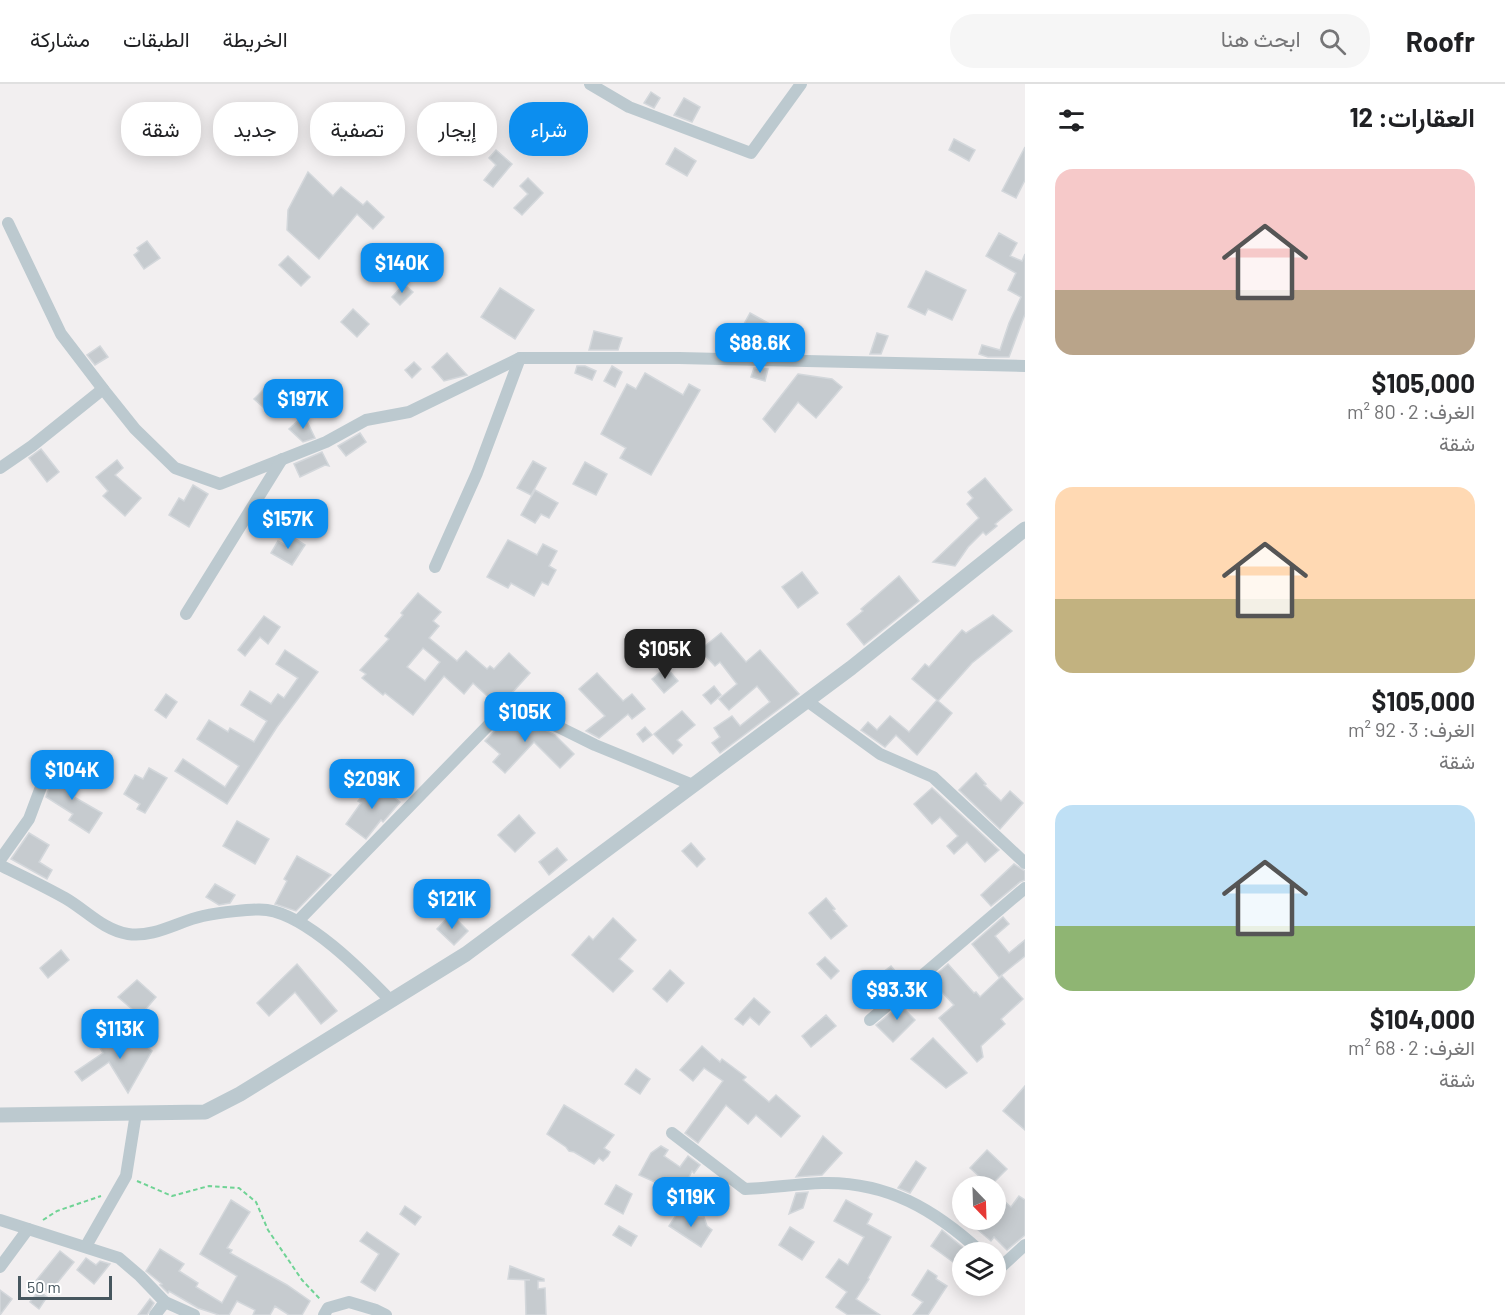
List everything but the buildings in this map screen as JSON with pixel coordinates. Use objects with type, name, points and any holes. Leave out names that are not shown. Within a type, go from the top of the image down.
[{"type":"street","points":[[590,84],[629,107],[751,153],[801,84]]},
{"type":"street","points":[[8,223],[61,334],[135,429],[175,468],[220,484],[326,442],[366,420],[409,412],[520,358],[679,358],[1025,366]]},
{"type":"street","points":[[435,567],[477,473],[520,358]]},
{"type":"street","points":[[0,468],[32,446],[103,389]]},
{"type":"street","points":[[186,614],[282,459]]},
{"type":"street","points":[[0,1115],[205,1112],[240,1094],[466,954],[807,701],[1025,529]]},
{"type":"street","points":[[807,701],[880,754],[933,777],[1025,863]]},
{"type":"street","points":[[298,921],[510,703],[595,745],[693,785]]},
{"type":"street","points":[[0,860],[29,819],[50,764]]},
{"type":"street","points":[[0,865],[66,899],[113,929],[129,934],[145,934],[203,916],[264,909],[282,913],[298,921],[369,978],[391,1000]]},
{"type":"street","points":[[870,1020],[1025,888]]},
{"type":"street","points":[[86,1246],[126,1176],[136,1113]]},
{"type":"street","points":[[672,1133],[745,1189],[823,1183],[872,1187],[905,1198],[961,1233],[970,1242]]},
{"type":"street","points":[[0,1220],[119,1258],[165,1302],[194,1315]]},
{"type":"street","points":[[0,1267],[28,1229]]},
{"type":"street","points":[[1006,1262],[1025,1245]]},
{"type":"street","points":[[155,1315],[165,1302]]},
{"type":"street","points":[[326,1312],[349,1302],[386,1315]]},
{"type":"path","points":[[126,1176],[172,1196],[209,1186],[239,1188],[256,1202],[268,1230],[326,1312]]},
{"type":"path","points":[[28,1229],[57,1211],[118,1190]]}]
